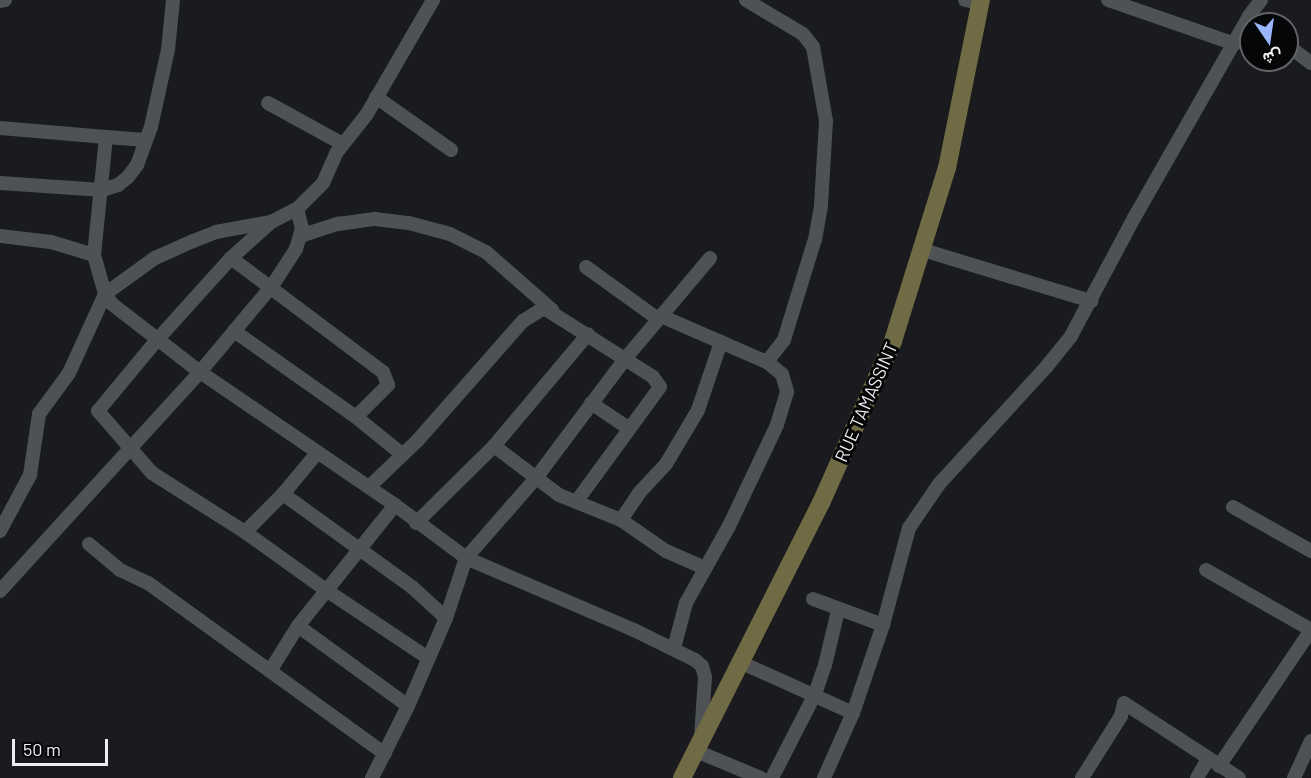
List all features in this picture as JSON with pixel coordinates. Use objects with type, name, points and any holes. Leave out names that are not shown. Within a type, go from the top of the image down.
[{"type":"main road","name":"RUE TAMASSINT","points":[[682,778],[821,503],[893,341],[947,168],[976,1]]},
{"type":"street","points":[[0,1],[5,0]]},
{"type":"street","points":[[0,183],[102,190],[118,185],[128,177],[137,165],[146,140],[168,50],[173,0]]},
{"type":"street","points":[[428,658],[326,590],[245,532],[152,473],[132,447],[98,411],[156,340],[231,258],[271,222],[297,209],[323,183],[343,144],[368,114],[433,0]]},
{"type":"street","points":[[746,0],[803,34],[813,47],[826,121],[821,206],[815,239],[784,340],[767,362]]},
{"type":"street","points":[[1108,0],[1235,44]]},
{"type":"street","points":[[824,778],[853,713],[883,625],[909,528],[926,500],[1047,366],[1071,336],[1134,218],[1239,39]]},
{"type":"street","points":[[376,97],[451,150]]},
{"type":"street","points":[[268,103],[343,144]]},
{"type":"street","points":[[0,128],[146,140]]},
{"type":"street","points":[[106,137],[94,255],[105,294],[112,304],[200,372],[395,505],[416,523],[466,558],[674,648],[702,666],[705,677],[699,746],[761,778]]},
{"type":"street","points":[[0,591],[200,372],[272,286],[296,249],[302,228],[297,209]]},
{"type":"street","points":[[300,236],[338,224],[375,219],[409,223],[450,234],[486,252],[552,311],[653,377],[660,387],[576,502]]},
{"type":"street","points":[[0,531],[30,475],[39,414],[69,373],[105,294],[155,258],[193,241],[216,232],[271,222]]},
{"type":"street","points":[[0,236],[51,242],[94,255]]},
{"type":"street","points":[[923,250],[1090,302]]},
{"type":"street","points":[[231,258],[272,286],[383,372],[388,385],[356,417]]},
{"type":"street","points":[[372,778],[408,706],[446,618],[466,558],[536,478],[626,358],[710,258]]},
{"type":"street","points":[[586,267],[659,318],[767,362],[786,381],[787,392],[777,425],[686,603],[674,648]]},
{"type":"street","points":[[369,488],[403,455],[523,321],[544,308],[552,311]]},
{"type":"street","points":[[234,331],[356,417],[403,455]]},
{"type":"street","points":[[416,523],[494,446],[588,334]]},
{"type":"street","points":[[621,520],[639,493],[666,464],[698,410],[721,342]]},
{"type":"street","points":[[591,403],[628,428]]},
{"type":"street","points":[[494,446],[552,491],[621,520],[666,551],[705,568]]},
{"type":"street","points":[[245,532],[283,494],[317,453]]},
{"type":"street","points":[[283,494],[412,587],[446,618]]},
{"type":"street","points":[[270,671],[298,626],[395,505]]},
{"type":"street","points":[[1233,507],[1311,551]]},
{"type":"street","points":[[89,544],[120,570],[148,583],[385,754]]},
{"type":"street","points":[[1197,778],[1214,763],[1311,630],[1206,570]]},
{"type":"street","points":[[813,599],[838,611],[883,625]]},
{"type":"street","points":[[772,778],[814,694],[825,665],[838,611]]},
{"type":"street","points":[[298,626],[408,706]]},
{"type":"street","points":[[740,662],[853,713]]},
{"type":"street","points":[[1082,778],[1120,716],[1124,703],[1239,778]]},
{"type":"street","points":[[1294,778],[1311,741]]}]
